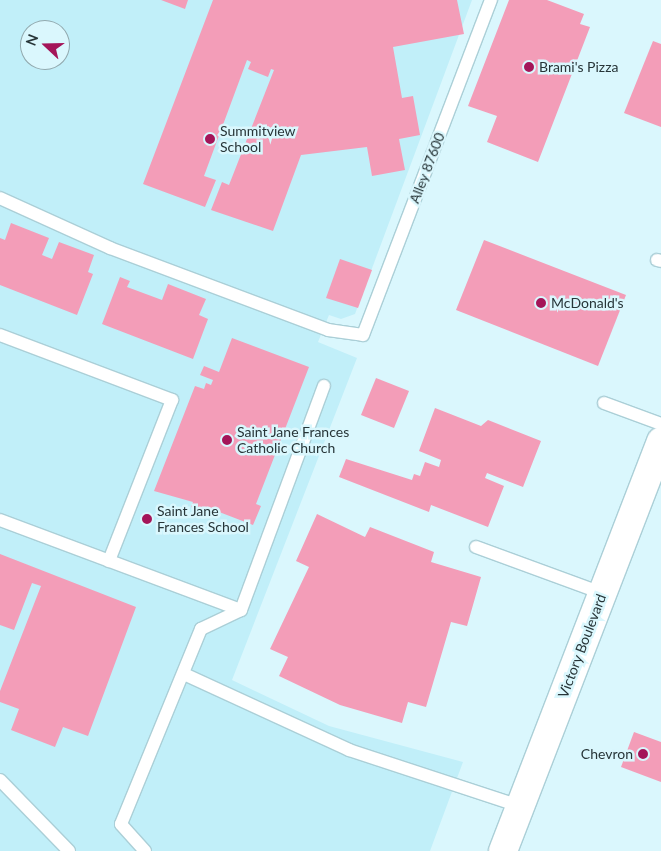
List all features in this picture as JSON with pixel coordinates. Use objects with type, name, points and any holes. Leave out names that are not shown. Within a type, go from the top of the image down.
[{"type":"main road","name":"Victory Boulevard","points":[[503,851],[661,441]]},
{"type":"lane","name":"Alley 87600","points":[[0,198],[110,248],[328,330],[363,335],[491,0]]},
{"type":"lane","points":[[0,335],[172,400],[109,561]]},
{"type":"lane","points":[[146,851],[121,824],[201,629],[241,610],[324,386]]},
{"type":"lane","points":[[604,403],[661,424]]},
{"type":"lane","points":[[0,520],[241,610]]},
{"type":"lane","points":[[476,547],[602,593]]},
{"type":"lane","points":[[184,674],[350,750],[519,806]]},
{"type":"lane","points":[[0,780],[69,851]]},
{"type":"shaded area","points":[[0,0],[472,0],[355,314],[341,319],[329,315],[318,342],[357,358],[232,680],[329,726],[463,762],[430,851],[0,851]]},
{"type":"building","points":[[161,0],[188,0],[185,9]]},
{"type":"building","points":[[213,0],[457,0],[464,34],[393,47],[402,98],[413,96],[420,135],[399,139],[405,170],[372,176],[367,147],[301,155],[273,231],[211,210],[222,182],[229,185],[274,70],[271,69],[268,77],[248,69],[251,62],[247,60],[204,176],[216,180],[205,207],[143,184]]},
{"type":"building","name":"Brami's Pizza","points":[[509,0],[547,0],[584,14],[580,24],[590,27],[538,162],[487,142],[497,116],[468,106]]},
{"type":"building","points":[[653,41],[661,44],[661,127],[624,113]]},
{"type":"building","points":[[11,223],[49,238],[42,255],[52,259],[59,242],[94,255],[88,272],[93,274],[77,315],[0,285],[0,238],[5,240]]},
{"type":"building","name":"McDonald's","points":[[484,240],[626,295],[598,366],[456,310]]},
{"type":"building","points":[[340,259],[372,270],[358,308],[326,298]]},
{"type":"building","points":[[120,277],[130,281],[127,287],[162,300],[168,284],[206,299],[199,315],[208,319],[193,359],[102,324]]},
{"type":"building","name":"Saint Jane Frances Catholic Church","points":[[232,338],[309,367],[256,504],[261,506],[253,525],[214,510],[212,516],[191,507],[193,502],[154,491],[195,386],[204,389],[206,383],[211,385],[213,380],[200,375],[204,366],[219,372]]},
{"type":"building","points":[[376,378],[409,391],[394,428],[361,415]]},
{"type":"building","points":[[435,408],[481,426],[488,420],[541,441],[523,487],[487,473],[485,478],[504,486],[488,527],[431,505],[429,512],[339,477],[346,459],[412,480],[414,474],[420,476],[425,462],[439,467],[441,460],[419,451]]},
{"type":"building","points":[[317,514],[365,537],[370,527],[434,552],[431,562],[481,577],[467,626],[451,622],[426,707],[408,702],[402,723],[340,705],[279,676],[288,657],[270,649],[309,567],[296,561]]},
{"type":"building","points":[[0,554],[136,607],[88,736],[63,727],[55,747],[11,730],[19,709],[0,702],[0,691],[41,586],[32,583],[14,630],[0,625]]},
{"type":"building","name":"Chevron","points":[[634,732],[661,742],[661,782],[621,767]]},
{"type":"place","name":"Brami's Pizza","points":[[529,67]]},
{"type":"place","name":"Summitview School","points":[[210,139]]},
{"type":"place","name":"McDonald's","points":[[541,303]]},
{"type":"place","name":"Saint Jane Frances Catholic Church","points":[[227,440]]},
{"type":"place","name":"Saint Jane Frances School","points":[[147,519]]},
{"type":"place","name":"Chevron","points":[[643,754]]}]
